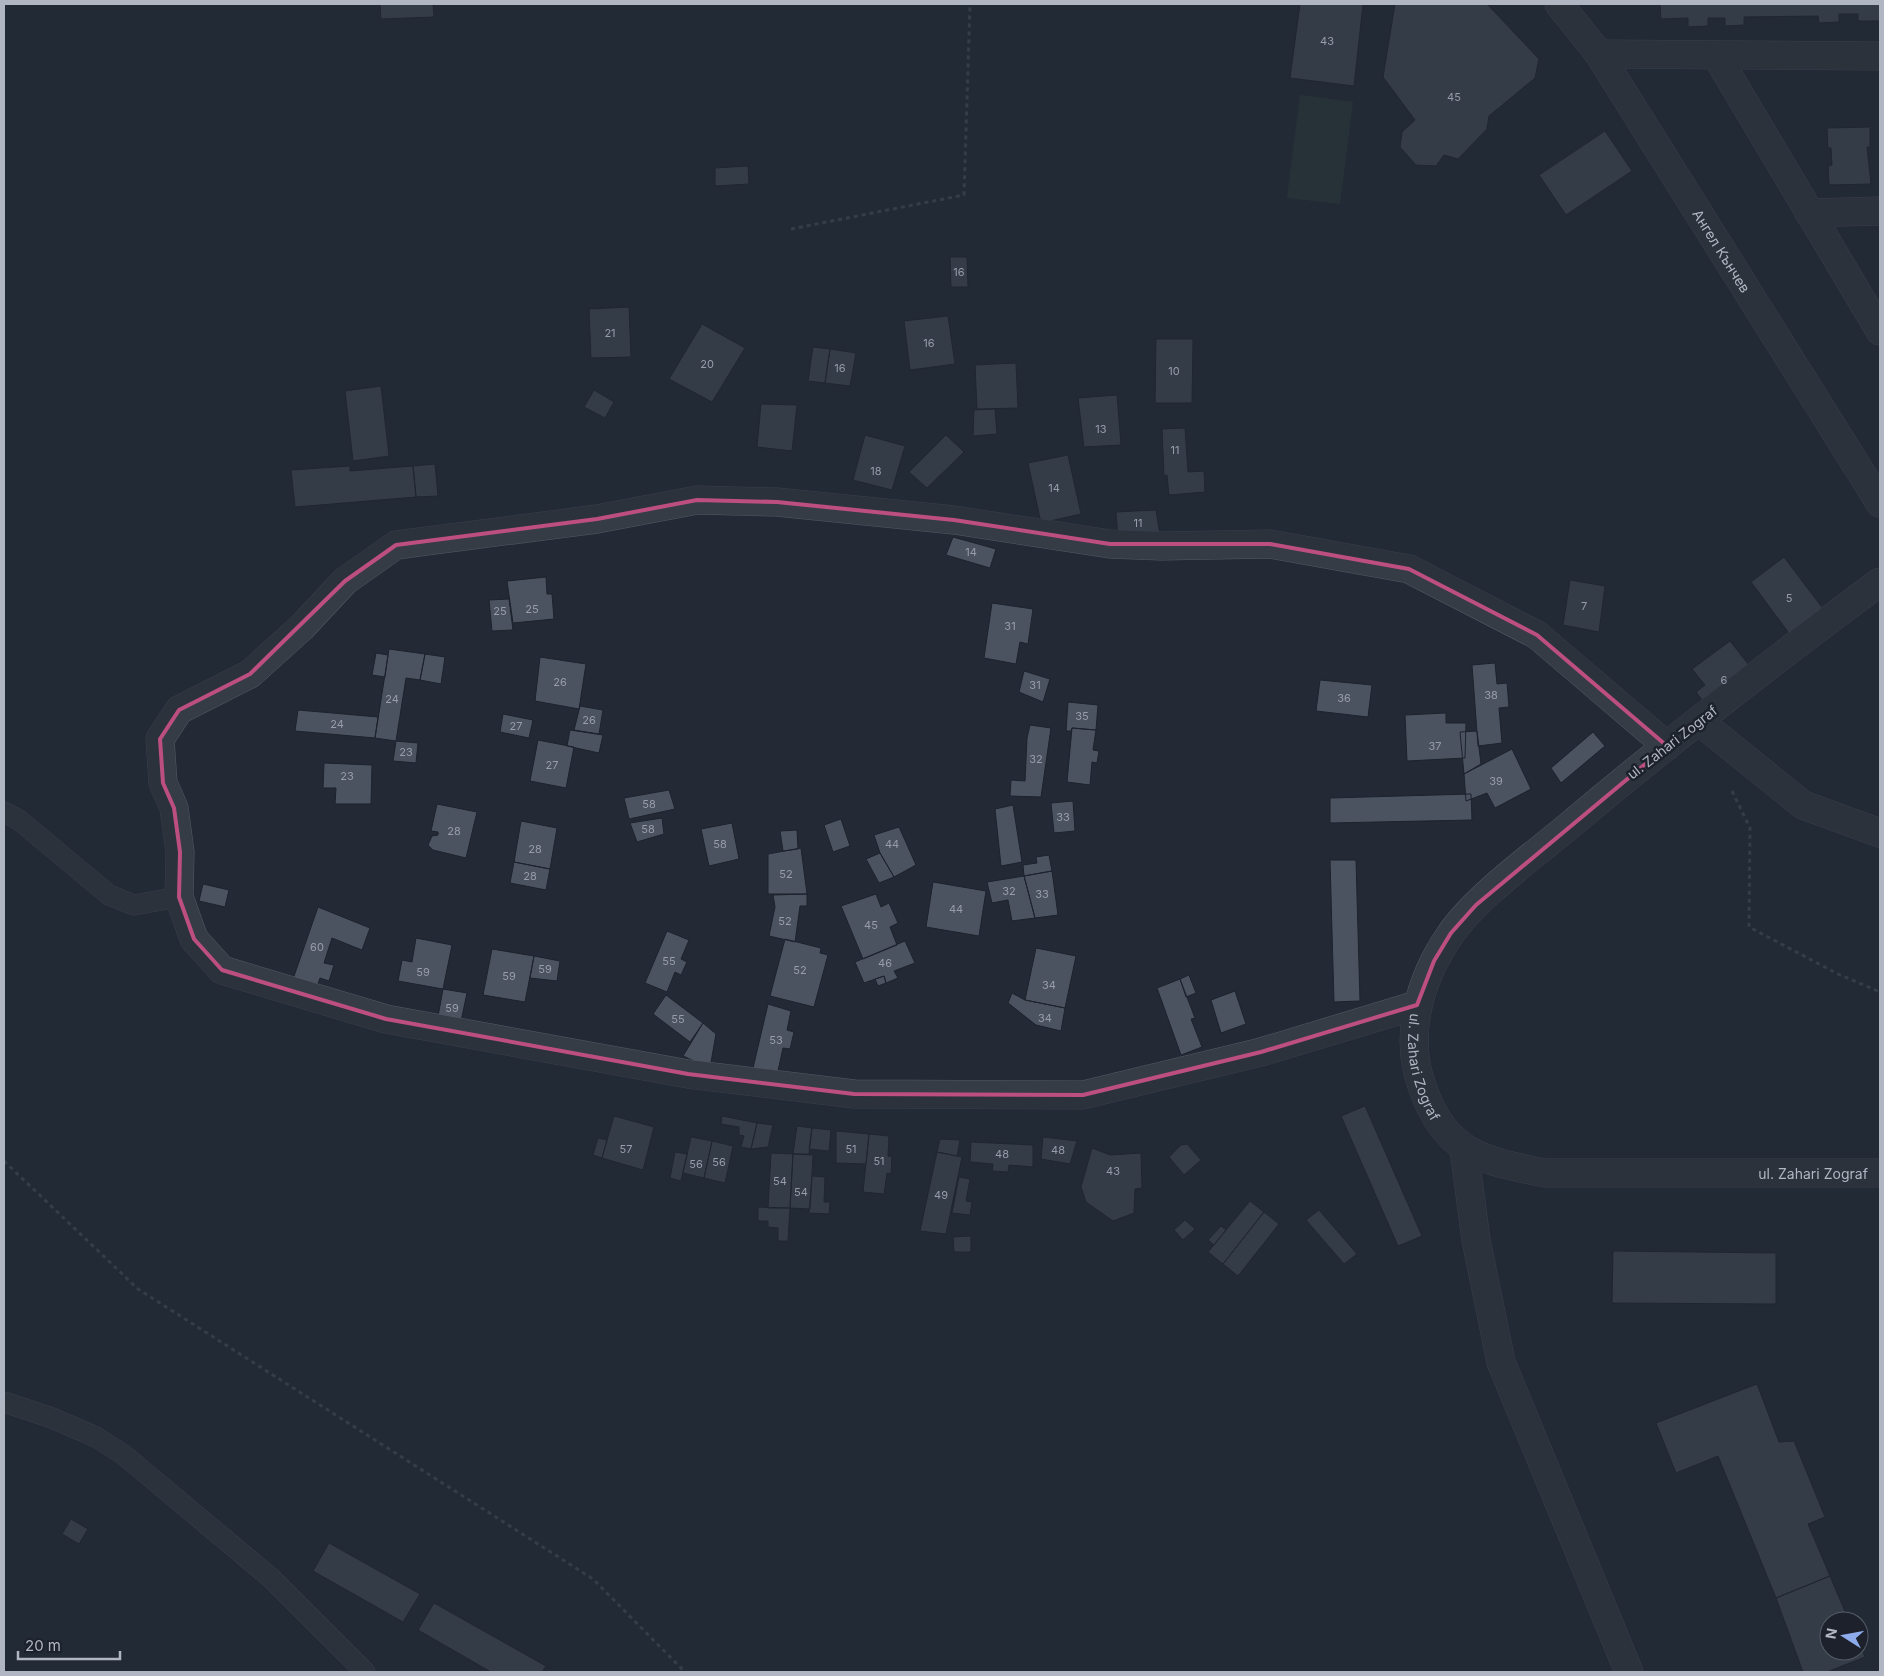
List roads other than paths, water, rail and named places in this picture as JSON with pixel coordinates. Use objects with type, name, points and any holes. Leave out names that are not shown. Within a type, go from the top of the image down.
[{"type":"street","name":"Ангел Кънчев","points":[[1559,4],[1599,54],[1880,503]]},
{"type":"street","points":[[1599,54],[1880,56]]},
{"type":"street","points":[[1716,55],[1880,331]]},
{"type":"street","points":[[1809,213],[1880,211]]},
{"type":"street","points":[[1417,1005],[1261,1052],[1084,1095],[854,1094],[688,1074],[386,1019],[222,970],[194,939],[179,897],[180,852],[174,808],[163,783],[160,739],[179,710],[250,674],[302,627],[345,581],[396,545],[598,519],[697,500],[777,502],[954,520],[1110,544],[1161,546],[1270,544],[1409,569],[1537,636],[1667,746]]},
{"type":"street","name":"ul. Zahari Zograf","points":[[1880,582],[1667,746],[1476,905],[1451,933],[1434,961],[1417,1005],[1413,1050],[1419,1079],[1431,1113],[1464,1149],[1497,1164],[1545,1173],[1880,1173]]},
{"type":"street","points":[[1700,721],[1803,806],[1880,833]]},
{"type":"street","points":[[1464,1149],[1476,1240],[1501,1362],[1629,1672]]},
{"type":"lane","points":[[4,812],[19,820],[108,895],[134,905],[179,897]]},
{"type":"lane","points":[[4,1402],[52,1418],[96,1437],[124,1455],[271,1578],[365,1672]]}]
